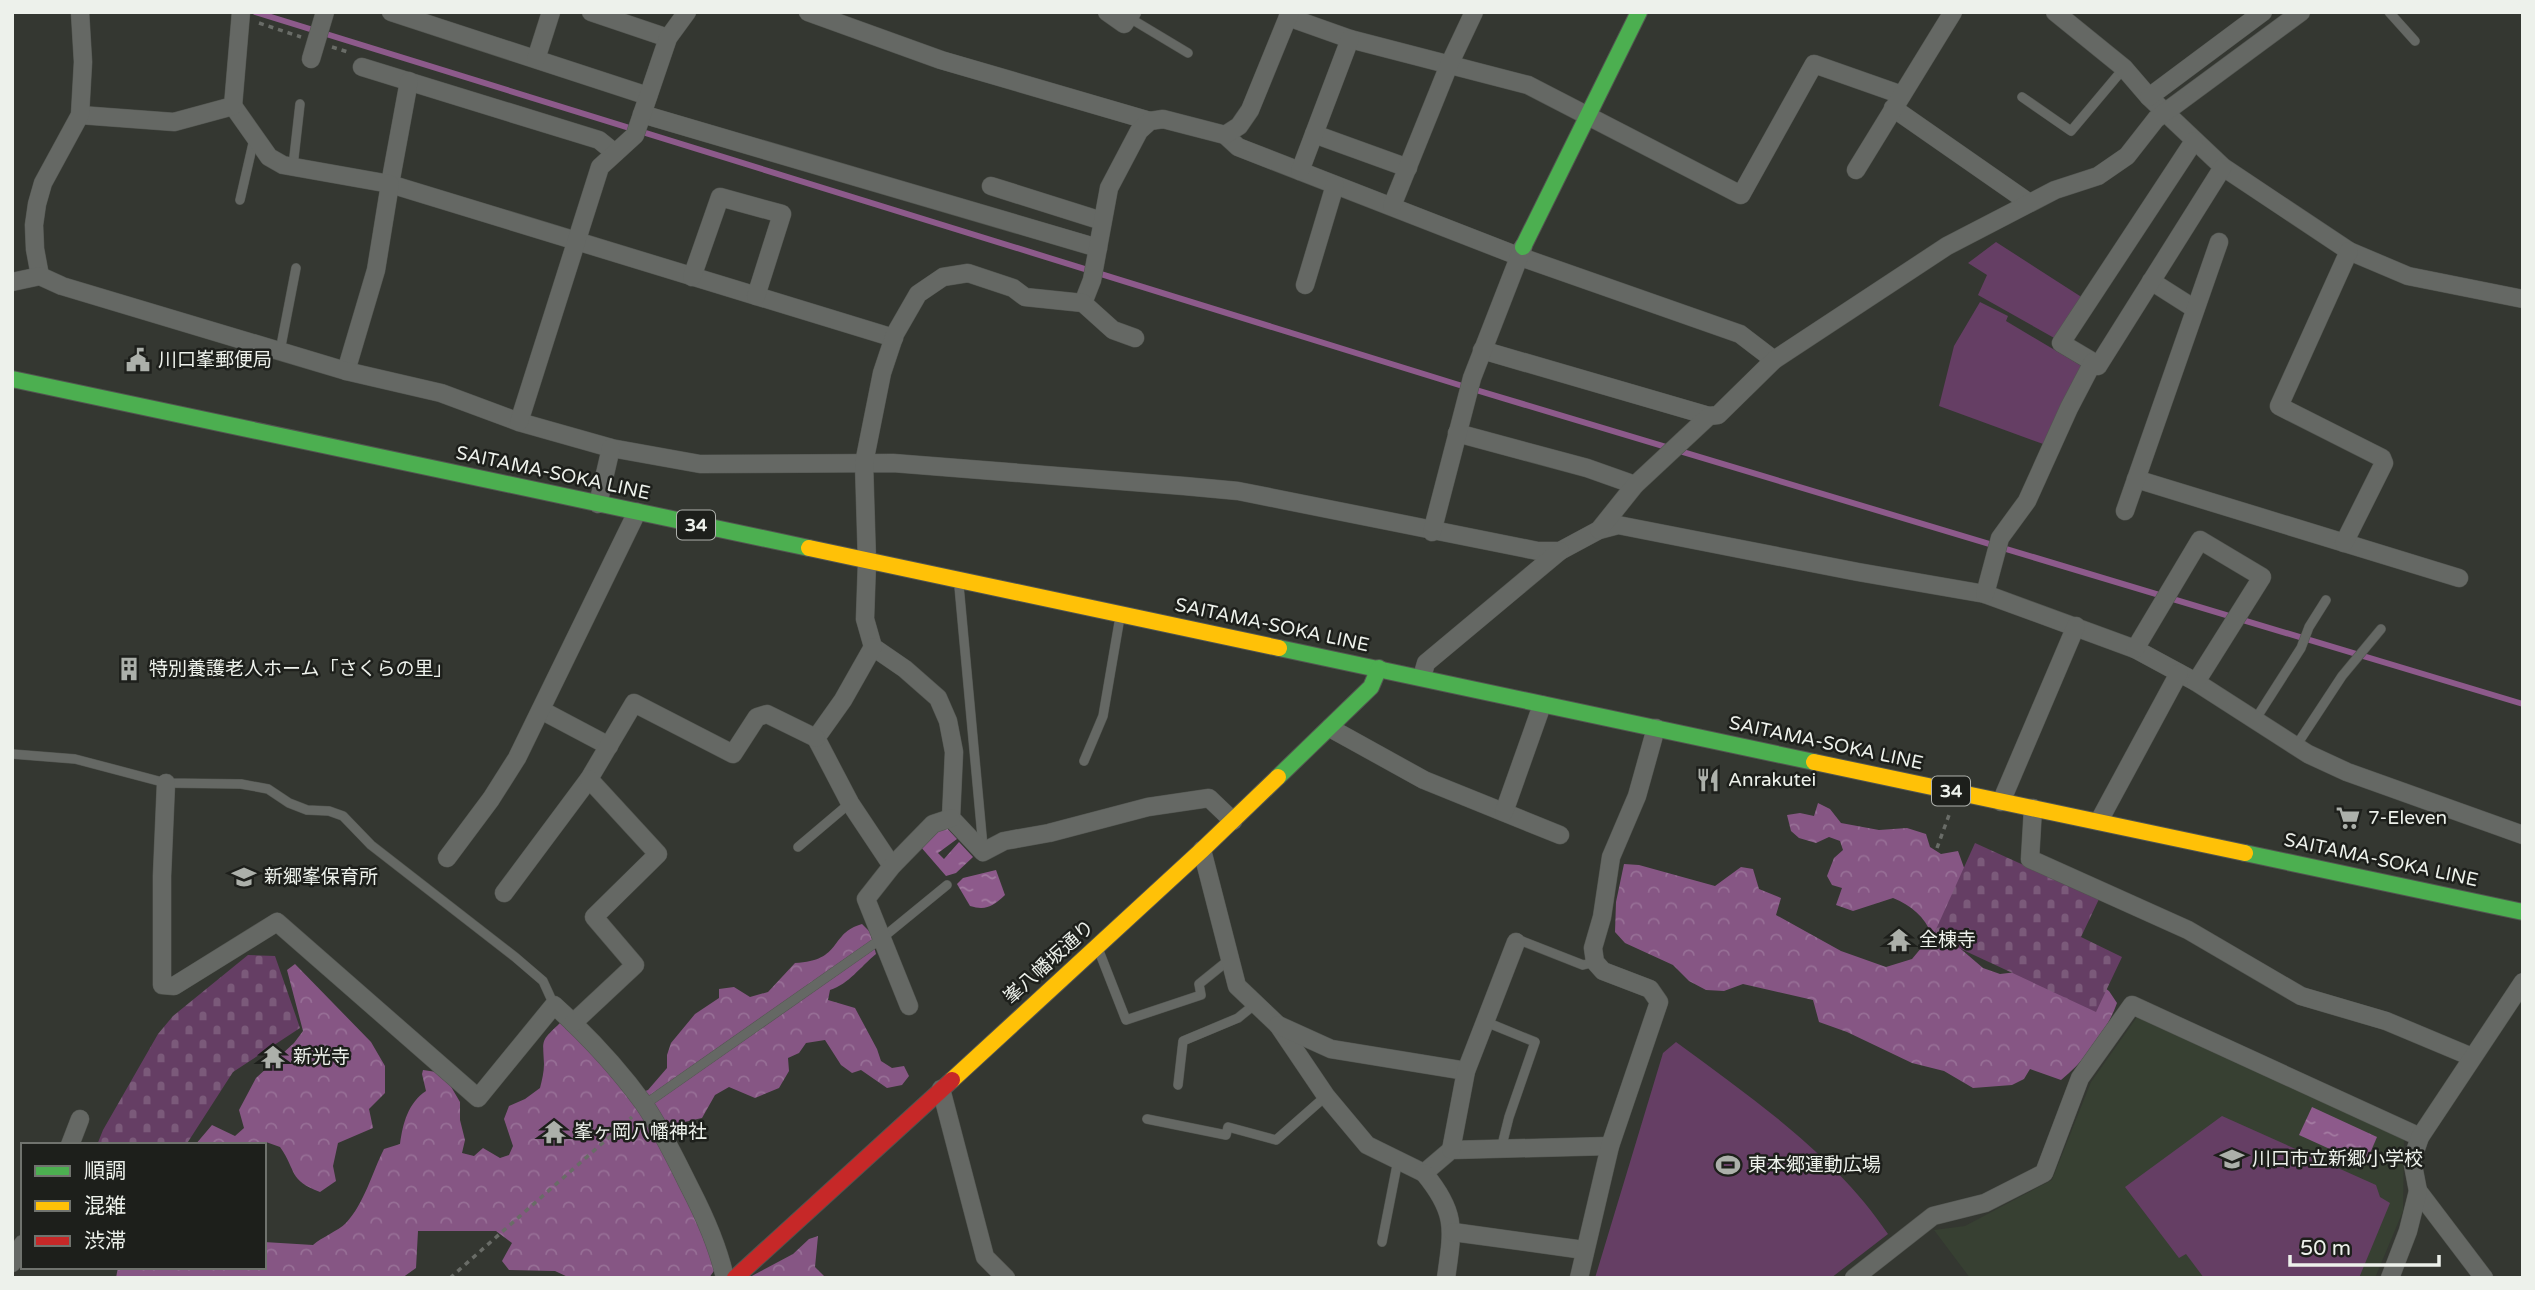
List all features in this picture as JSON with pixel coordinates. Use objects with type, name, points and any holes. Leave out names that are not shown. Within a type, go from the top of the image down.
[{"type":"main road","points":[[1520,252],[1639,12]]},
{"type":"main road","name":"SAITAMA-SOKA LINE","points":[[12,380],[2523,912]]},
{"type":"main road","name":"峯八幡坂通り","points":[[735,1278],[1233,821],[1371,687],[1379,668]]},
{"type":"street","points":[[40,276],[34,225],[37,204],[43,183],[80,115],[83,62],[80,12]]},
{"type":"street","points":[[391,12],[418,16],[648,96]]},
{"type":"street","points":[[536,59],[551,12]]},
{"type":"street","points":[[590,12],[668,37]]},
{"type":"street","points":[[519,422],[600,167],[639,125],[668,37],[687,12]]},
{"type":"street","points":[[808,12],[941,60],[1150,121],[1163,119],[1225,135],[1238,147],[1300,172],[1740,334],[1774,360]]},
{"type":"street","points":[[1107,12],[1124,24],[1130,15]]},
{"type":"street","points":[[1392,206],[1449,65],[1474,12]]},
{"type":"street","points":[[1856,170],[1953,12]]},
{"type":"street","points":[[2055,12],[2124,68],[2149,97],[2223,167],[2349,251],[2409,276],[2523,299]]},
{"type":"street","points":[[2149,97],[2263,12]]},
{"type":"street","points":[[1482,350],[1709,416],[1718,415],[1774,360],[1947,246],[2028,202],[2098,176],[2127,156],[2156,119],[2301,12]]},
{"type":"street","points":[[241,13],[233,106],[269,157],[284,165],[390,184],[894,338]]},
{"type":"street","points":[[1225,135],[1239,126],[1250,110],[1289,15],[1350,39],[1528,85],[1741,195],[1814,64],[1897,102],[2028,202]]},
{"type":"street","points":[[311,59],[321,26]]},
{"type":"street","points":[[1300,172],[1350,39]]},
{"type":"street","points":[[362,67],[599,140],[615,153]]},
{"type":"street","points":[[346,371],[376,270],[409,81]]},
{"type":"street","points":[[80,115],[174,122],[233,106]]},
{"type":"street","points":[[1083,303],[1095,264],[1109,188],[1139,131],[1150,121]]},
{"type":"street","points":[[639,125],[1095,264]]},
{"type":"street","points":[[1314,134],[1408,168]]},
{"type":"street","points":[[2194,141],[2062,343],[2098,366],[2223,167]]},
{"type":"street","points":[[1305,285],[1335,185]]},
{"type":"street","points":[[991,186],[1102,221]]},
{"type":"street","points":[[692,277],[720,197],[782,214],[756,296]]},
{"type":"street","points":[[2126,511],[2219,242]]},
{"type":"street","points":[[2344,543],[2384,463],[2382,457],[2279,406],[2349,251]]},
{"type":"street","points":[[1432,532],[1472,378],[1520,252]]},
{"type":"street","points":[[1135,338],[1113,330],[1083,303],[1025,297],[1013,288],[968,273],[943,277],[918,294],[894,338],[882,373],[864,463],[867,562],[865,619],[873,647],[905,668],[938,698],[948,721],[954,752],[951,818],[983,852],[1004,841],[1049,833],[1148,807],[1209,798],[1233,821]]},
{"type":"street","points":[[12,282],[40,276],[62,286],[346,371],[441,393],[519,422],[611,448],[699,464],[906,464],[1238,491],[1432,532],[1538,551],[1560,551]]},
{"type":"street","points":[[2151,281],[2195,309]]},
{"type":"street","points":[[1985,594],[1998,546],[2027,501],[2093,362]]},
{"type":"street","points":[[1599,530],[1635,485],[1709,416]]},
{"type":"street","points":[[1458,433],[1587,468],[1635,485]]},
{"type":"street","points":[[598,504],[611,448]]},
{"type":"street","points":[[2136,479],[2459,578]]},
{"type":"street","points":[[447,858],[510,768],[637,512]]},
{"type":"street","points":[[1422,677],[1426,663],[1560,551],[1599,530],[1618,525],[1985,594],[2135,649],[2196,682],[2295,746],[2347,772],[2523,835]]},
{"type":"street","points":[[2135,649],[2200,540],[2262,577],[2196,682]]},
{"type":"street","points":[[2001,802],[2076,626]]},
{"type":"street","points":[[816,738],[843,700],[873,647]]},
{"type":"street","points":[[2099,821],[2179,673]]},
{"type":"street","points":[[504,892],[589,779],[634,703],[733,754],[757,717],[767,714],[816,738],[850,803],[892,866]]},
{"type":"street","points":[[1504,812],[1542,705]]},
{"type":"street","points":[[541,710],[609,746]]},
{"type":"street","points":[[1330,728],[1424,780],[1560,835]]},
{"type":"street","points":[[1579,1278],[1609,1146],[1659,1002],[1650,989],[1603,971],[1595,962],[1593,948],[1602,916],[1611,857],[1637,796],[1656,728]]},
{"type":"street","points":[[573,1023],[635,965],[594,916],[657,853],[589,779]]},
{"type":"street","points":[[166,783],[162,876],[162,985],[174,986],[277,922],[478,1098],[554,1005],[606,1057],[644,1105],[669,1146],[705,1219],[725,1278]]},
{"type":"street","points":[[2033,808],[2030,859],[2188,930],[2301,996],[2386,1021],[2472,1057]]},
{"type":"street","points":[[909,1006],[866,899],[892,866],[933,824],[951,818]]},
{"type":"street","points":[[1202,850],[1237,986],[1278,1026],[1326,1096],[1367,1145],[1424,1172],[1441,1194],[1453,1232],[1446,1278]]},
{"type":"street","points":[[1451,1150],[1466,1071],[1516,942]]},
{"type":"street","points":[[2390,1278],[2409,1231],[2418,1191],[2412,1160],[2420,1137],[2523,982]]},
{"type":"street","points":[[1854,1278],[1933,1216],[1985,1203],[2044,1173],[2080,1078],[2132,1005],[2420,1137]]},
{"type":"street","points":[[1278,1026],[1331,1049],[1466,1071]]},
{"type":"street","points":[[941,1089],[985,1257],[1006,1278]]},
{"type":"street","points":[[71,1143],[80,1119]]},
{"type":"street","points":[[1424,1172],[1451,1150],[1609,1146]]},
{"type":"street","points":[[2418,1191],[2484,1278]]},
{"type":"street","points":[[1453,1232],[1584,1250]]},
{"type":"street","points":[[12,1263],[21,1247]]},
{"type":"lane","points":[[2389,12],[2415,41]]},
{"type":"lane","points":[[1130,15],[1188,52]]},
{"type":"lane","points":[[2022,97],[2071,131],[2124,68]]},
{"type":"lane","points":[[293,166],[300,104]]},
{"type":"lane","points":[[240,200],[254,139]]},
{"type":"lane","points":[[280,351],[296,268]]},
{"type":"lane","points":[[959,580],[983,852]]},
{"type":"lane","points":[[2255,720],[2301,648],[2309,627],[2326,600]]},
{"type":"lane","points":[[1084,761],[1103,716],[1120,615]]},
{"type":"lane","points":[[2295,746],[2342,676],[2381,629]]},
{"type":"lane","points":[[12,754],[75,759],[166,783],[254,786],[268,789],[289,803],[307,810],[329,811],[342,816],[371,845],[543,981],[554,1005]]},
{"type":"lane","points":[[798,847],[850,803]]},
{"type":"lane","points":[[644,1105],[881,939],[947,885]]},
{"type":"lane","points":[[1516,942],[1522,941],[1583,965],[1595,962]]},
{"type":"lane","points":[[1097,946],[1126,1020],[1201,995],[1199,984],[1230,959]]},
{"type":"lane","points":[[1178,1085],[1183,1041],[1238,1018],[1255,1005]]},
{"type":"lane","points":[[1486,1022],[1535,1042],[1501,1149]]},
{"type":"lane","points":[[1147,1119],[1226,1135],[1228,1127],[1276,1140],[1326,1096]]},
{"type":"lane","points":[[1382,1242],[1398,1160]]},
{"type":"path","points":[[1937,848],[1952,806]]},
{"type":"path","points":[[450,1278],[615,1132]]},
{"type":"shaded area","name":"川口市立新郷小学校","points":[[2137,1017],[2404,1138],[2403,1211],[2375,1278],[1970,1278],[1934,1230],[1965,1226],[2052,1180],[2091,1082]]},
{"type":"green space","points":[[1996,242],[2083,298],[2056,339],[1978,295],[1987,275],[1968,263]]},
{"type":"green space","points":[[1980,302],[2008,316],[2006,321],[2085,368],[2046,445],[1939,406],[1954,346]]},
{"type":"green space","points":[[1818,803],[1830,809],[1841,823],[1879,830],[1907,828],[1926,834],[1930,847],[1941,854],[1958,851],[1967,876],[1955,944],[1983,968],[2000,974],[2017,972],[2095,981],[2109,991],[2117,1003],[2113,1014],[2094,1045],[2070,1072],[2061,1080],[2030,1069],[2024,1079],[2012,1085],[1973,1088],[1944,1071],[1912,1063],[1847,1032],[1819,1022],[1813,1000],[1743,984],[1724,991],[1706,990],[1689,981],[1673,965],[1625,943],[1615,932],[1616,902],[1624,864],[1639,865],[1715,886],[1741,867],[1753,869],[1759,889],[1781,898],[1776,915],[1841,951],[1886,967],[1912,959],[1932,935],[1921,917],[1912,908],[1893,898],[1853,911],[1836,905],[1842,888],[1832,885],[1827,876],[1834,858],[1843,850],[1840,841],[1829,837],[1816,843],[1799,838],[1791,831],[1787,815],[1800,813],[1814,816]]},
{"type":"green space","points":[[1975,843],[2099,899],[2081,937],[2122,957],[2096,1012],[1933,936]]},
{"type":"green space","points":[[862,924],[870,932],[876,954],[849,979],[830,990],[828,1000],[855,1008],[881,1061],[892,1068],[904,1066],[909,1076],[902,1085],[887,1088],[861,1070],[852,1073],[841,1065],[825,1040],[806,1043],[799,1053],[788,1058],[789,1071],[779,1088],[755,1098],[729,1087],[715,1095],[702,1118],[680,1123],[670,1133],[716,1268],[709,1278],[570,1278],[555,1271],[509,1270],[502,1261],[512,1243],[496,1231],[418,1231],[416,1268],[402,1278],[116,1278],[118,1269],[266,1269],[266,1242],[313,1245],[339,1229],[358,1207],[384,1149],[400,1144],[407,1114],[415,1101],[426,1091],[423,1070],[443,1073],[460,1102],[460,1120],[465,1140],[462,1153],[474,1156],[483,1148],[500,1158],[509,1155],[513,1146],[504,1119],[509,1106],[540,1088],[544,1070],[544,1041],[560,1023],[584,1044],[632,1096],[648,1090],[667,1068],[671,1043],[695,1014],[719,998],[719,989],[734,987],[750,997],[768,992],[795,963],[821,957],[852,928]]},
{"type":"green space","points":[[248,955],[275,956],[300,1028],[233,1072],[187,1143],[98,1143],[158,1034],[173,1016]]},
{"type":"green space","points":[[295,964],[371,1042],[385,1066],[385,1093],[369,1109],[373,1128],[338,1143],[333,1166],[336,1181],[320,1192],[298,1179],[280,1147],[266,1142],[197,1143],[212,1125],[235,1136],[244,1128],[239,1110],[256,1078],[294,1043],[303,1031],[287,970]]},
{"type":"green space","name":"東本郷運動広場","points":[[1676,1042],[1763,1107],[1818,1153],[1867,1205],[1888,1234],[1831,1278],[1595,1278],[1663,1053]]},
{"type":"green space","points":[[2222,1116],[2376,1185],[2380,1197],[2390,1203],[2359,1278],[2204,1278],[2186,1254],[2179,1258],[2125,1187]]},
{"type":"green space","points":[[818,1236],[815,1267],[826,1278],[748,1278],[793,1254],[809,1239]]},
{"type":"water","points":[[944,825],[957,839],[938,853],[944,859],[959,842],[973,857],[956,873],[946,876],[920,846]]},
{"type":"water","points":[[996,870],[1005,895],[989,906],[970,906],[957,884],[963,878]]},
{"type":"water","points":[[2312,1107],[2377,1137],[2365,1165],[2299,1135]]},
{"type":"waterway","points":[[255,12],[1456,384],[2523,704]]},
{"type":"traffic: fast","points":[[1523,247],[1639,12]]},
{"type":"traffic: fast","points":[[12,379],[809,548]]},
{"type":"traffic: fast","points":[[1279,648],[1814,762]]},
{"type":"traffic: fast","points":[[1278,777],[1371,687],[1379,668]]},
{"type":"traffic: fast","points":[[2245,853],[2523,912]]},
{"type":"traffic: slow","points":[[809,548],[1279,648]]},
{"type":"traffic: slow","points":[[1814,762],[2245,853]]},
{"type":"traffic: slow","points":[[952,1080],[1278,777]]},
{"type":"traffic: jam","points":[[735,1278],[952,1080]]},
{"type":"place","name":"川口峯郵便局","points":[[138,360]]},
{"type":"place","name":"特別養護老人ホーム「さくらの里」","points":[[129,669]]},
{"type":"place","name":"Anrakutei","points":[[1708,780]]},
{"type":"place","name":"7-Eleven","points":[[2348,818]]},
{"type":"place","name":"新郷峯保育所","points":[[244,877]]},
{"type":"place","name":"全棟寺","points":[[1899,940]]},
{"type":"place","name":"新光寺","points":[[273,1057]]},
{"type":"place","name":"峯ヶ岡八幡神社","points":[[554,1132]]},
{"type":"place","name":"川口市立新郷小学校","points":[[2232,1159]]},
{"type":"place","name":"東本郷運動広場","points":[[1728,1165]]}]
